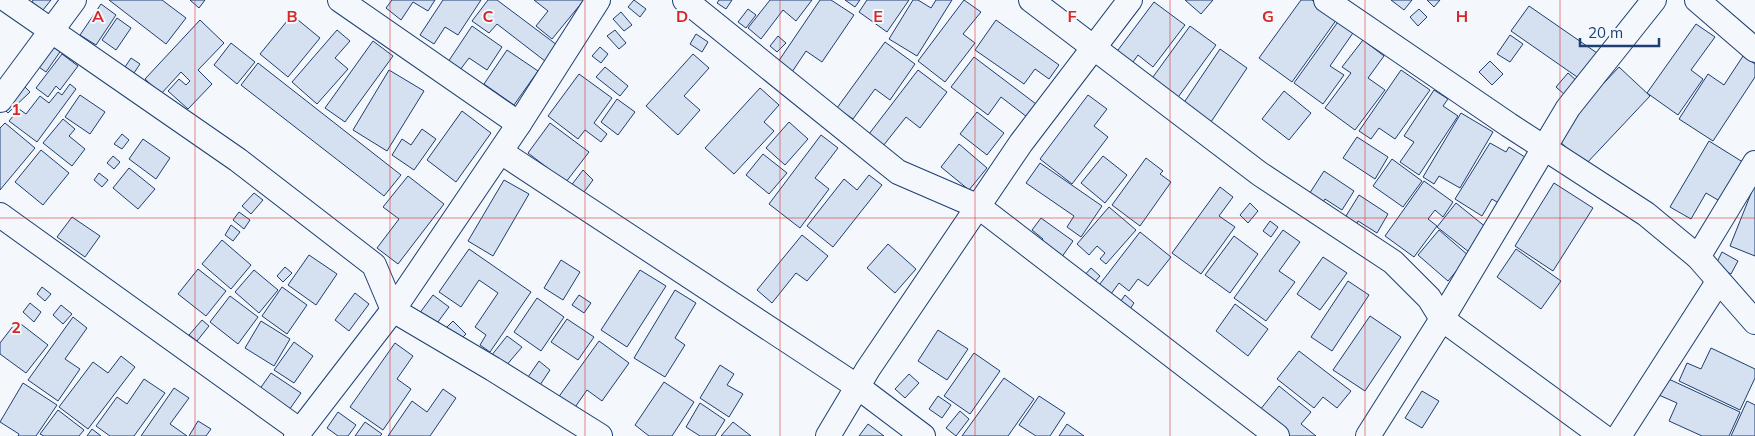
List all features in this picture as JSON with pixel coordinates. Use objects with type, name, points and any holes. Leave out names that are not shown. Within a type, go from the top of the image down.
[{"type":"street","points":[[7,0],[238,160],[374,265],[393,310],[493,369],[600,436]]},
{"type":"street","points":[[0,100],[74,0]]},
{"type":"street","points":[[340,0],[519,124]]},
{"type":"street","points":[[0,215],[297,433],[393,310],[501,152],[598,0]]},
{"type":"street","points":[[685,0],[898,172],[979,207],[1277,436]]},
{"type":"street","points":[[1031,0],[1260,174],[1393,262],[1430,298],[1442,319],[1602,436]]},
{"type":"street","points":[[828,436],[858,387],[1021,143],[1130,0]]},
{"type":"street","points":[[1326,0],[1545,149],[1646,214],[1698,257],[1755,322]]},
{"type":"street","points":[[1368,436],[1442,319],[1568,108],[1654,0]]},
{"type":"street","points":[[1697,0],[1755,50]]},
{"type":"street","points":[[501,152],[858,387],[923,436]]},
{"type":"street","points":[[1698,257],[1755,163]]},
{"type":"street","points":[[1619,436],[1718,282]]},
{"type":"building","points":[[33,0],[51,0],[43,10],[32,2]]},
{"type":"building","points":[[109,0],[162,0],[186,18],[166,44]]},
{"type":"building","points":[[190,0],[205,0],[199,8]]},
{"type":"building","points":[[392,0],[435,0],[428,11],[413,2],[401,20],[386,8]]},
{"type":"building","points":[[443,0],[481,0],[458,35],[445,27],[434,44],[420,35]]},
{"type":"building","points":[[488,0],[497,0],[557,45],[545,61],[497,24],[489,33],[472,21]]},
{"type":"building","points":[[534,0],[584,0],[552,39],[536,26],[548,11]]},
{"type":"building","points":[[634,0],[646,9],[640,17],[628,7]]},
{"type":"building","points":[[719,0],[732,0],[726,9],[717,3]]},
{"type":"building","points":[[770,0],[812,0],[796,21],[783,10],[761,39],[748,28]]},
{"type":"building","points":[[820,0],[831,0],[854,15],[822,62],[806,51],[792,72],[778,62]]},
{"type":"building","points":[[845,0],[860,0],[855,7]]},
{"type":"building","points":[[867,0],[909,0],[887,32],[859,12]]},
{"type":"building","points":[[913,0],[918,0],[931,8],[936,0],[952,0],[917,56],[889,39]]},
{"type":"building","points":[[964,0],[981,12],[963,34],[975,43],[945,82],[918,61]]},
{"type":"building","points":[[1185,0],[1213,0],[1201,14]]},
{"type":"building","points":[[1301,0],[1312,0],[1337,19],[1292,82],[1259,58]]},
{"type":"building","points":[[1391,0],[1412,0],[1404,10]]},
{"type":"building","points":[[1427,0],[1440,0],[1434,7]]},
{"type":"building","points":[[1154,2],[1185,25],[1153,67],[1138,55],[1128,69],[1112,58]]},
{"type":"building","points":[[101,4],[116,15],[96,45],[80,35]]},
{"type":"building","points":[[1529,6],[1597,53],[1580,79],[1511,31]]},
{"type":"building","points":[[748,9],[756,15],[746,28],[738,22]]},
{"type":"building","points":[[1419,9],[1427,17],[1418,26],[1410,17]]},
{"type":"building","points":[[621,12],[632,25],[624,31],[613,19]]},
{"type":"building","points":[[292,15],[320,38],[288,77],[260,54]]},
{"type":"building","points":[[117,18],[131,28],[116,50],[102,40]]},
{"type":"building","points":[[1340,19],[1355,30],[1330,66],[1344,75],[1323,104],[1294,83]]},
{"type":"building","points":[[200,20],[224,43],[198,70],[212,84],[188,109],[168,91],[179,79],[186,85],[190,81],[181,72],[161,94],[145,79]]},
{"type":"building","points":[[996,20],[1059,65],[1049,79],[1035,69],[1024,84],[975,50]]},
{"type":"building","points":[[1696,24],[1715,37],[1691,70],[1703,79],[1678,115],[1647,93]]},
{"type":"building","points":[[472,26],[502,47],[487,70],[469,58],[460,70],[448,62]]},
{"type":"building","points":[[1190,26],[1216,45],[1176,100],[1150,81]]},
{"type":"building","points":[[337,30],[350,41],[335,58],[348,69],[317,104],[292,82]]},
{"type":"building","points":[[615,30],[626,43],[619,49],[607,36]]},
{"type":"building","points":[[696,34],[708,42],[702,52],[690,44]]},
{"type":"building","points":[[1510,35],[1523,44],[1510,62],[1497,54]]},
{"type":"building","points":[[778,36],[786,43],[777,52],[770,46]]},
{"type":"building","points":[[1363,40],[1384,56],[1368,78],[1385,90],[1355,130],[1325,108],[1351,73],[1342,67]]},
{"type":"building","points":[[373,41],[393,56],[345,122],[325,108]]},
{"type":"building","points":[[52,42],[62,49],[46,72],[36,65]]},
{"type":"building","points":[[885,42],[915,64],[890,100],[875,89],[853,119],[837,108]]},
{"type":"building","points":[[231,43],[255,62],[237,84],[214,65]]},
{"type":"building","points":[[600,47],[608,54],[601,63],[592,56]]},
{"type":"building","points":[[1220,49],[1247,68],[1209,125],[1181,107]]},
{"type":"building","points":[[507,50],[538,71],[514,105],[484,84]]},
{"type":"building","points":[[62,54],[78,66],[60,90],[56,86],[48,97],[36,88]]},
{"type":"building","points":[[693,54],[709,68],[684,96],[700,110],[678,135],[646,106]]},
{"type":"building","points":[[1743,56],[1755,64],[1755,77],[1713,141],[1679,119],[1708,74],[1724,85]]},
{"type":"building","points":[[974,57],[1036,104],[1027,117],[1001,97],[988,115],[951,87]]},
{"type":"building","points":[[131,58],[140,64],[134,73],[125,67]]},
{"type":"building","points":[[1490,61],[1503,74],[1492,85],[1479,72]]},
{"type":"building","points":[[258,63],[401,175],[384,196],[241,85]]},
{"type":"building","points":[[605,67],[628,86],[620,96],[596,77]]},
{"type":"building","points":[[1619,67],[1650,96],[1585,165],[1554,136]]},
{"type":"building","points":[[389,70],[424,91],[387,151],[353,130]]},
{"type":"building","points":[[918,70],[947,92],[920,128],[906,117],[883,146],[869,134]]},
{"type":"building","points":[[1401,70],[1430,90],[1395,139],[1379,128],[1371,139],[1359,131]]},
{"type":"building","points":[[1568,73],[1577,81],[1565,95],[1556,87]]},
{"type":"building","points":[[579,74],[612,98],[594,123],[607,134],[601,142],[585,130],[578,139],[548,116]]},
{"type":"building","points":[[70,84],[76,89],[37,142],[9,121],[19,109],[26,114],[40,96],[49,103],[58,92],[62,95]]},
{"type":"building","points":[[24,86],[30,92],[8,113],[2,107]]},
{"type":"building","points":[[760,88],[779,105],[764,122],[774,131],[734,174],[705,148]]},
{"type":"building","points":[[1434,90],[1448,99],[1443,106],[1458,116],[1419,175],[1400,162],[1414,142],[1404,136]]},
{"type":"building","points":[[1284,91],[1311,113],[1289,140],[1262,119]]},
{"type":"building","points":[[80,95],[105,112],[90,134],[65,117]]},
{"type":"building","points":[[1088,95],[1107,109],[1094,126],[1108,137],[1072,184],[1040,159]]},
{"type":"building","points":[[617,99],[635,112],[618,135],[601,122]]},
{"type":"building","points":[[462,111],[491,133],[456,182],[427,160]]},
{"type":"building","points":[[977,112],[1004,133],[987,155],[960,134]]},
{"type":"building","points":[[1461,113],[1493,132],[1460,188],[1439,176],[1434,184],[1423,177]]},
{"type":"building","points":[[63,119],[75,129],[69,136],[85,149],[72,166],[43,143]]},
{"type":"building","points":[[789,122],[808,139],[785,165],[766,148]]},
{"type":"building","points":[[5,123],[35,148],[0,190],[0,128]]},
{"type":"building","points":[[550,123],[589,152],[566,182],[528,153]]},
{"type":"building","points":[[422,129],[436,139],[414,170],[392,155],[402,139],[411,145]]},
{"type":"building","points":[[122,134],[129,140],[122,149],[114,144]]},
{"type":"building","points":[[821,135],[838,148],[815,178],[829,189],[800,228],[769,204]]},
{"type":"building","points":[[1357,137],[1388,157],[1375,179],[1343,158]]},
{"type":"building","points":[[143,139],[170,158],[156,179],[129,159]]},
{"type":"building","points":[[1709,141],[1746,164],[1723,203],[1706,193],[1691,219],[1670,207]]},
{"type":"building","points":[[1490,143],[1506,152],[1509,147],[1528,159],[1500,204],[1492,199],[1482,216],[1455,199]]},
{"type":"building","points":[[959,144],[987,168],[969,190],[941,167]]},
{"type":"building","points":[[41,150],[69,173],[43,205],[15,182]]},
{"type":"building","points":[[763,154],[787,173],[769,194],[746,175]]},
{"type":"building","points":[[113,156],[120,162],[114,169],[107,163]]},
{"type":"building","points":[[1103,156],[1127,175],[1105,203],[1081,183]]},
{"type":"building","points":[[1146,158],[1163,171],[1160,174],[1171,182],[1140,226],[1112,205]]},
{"type":"building","points":[[1392,159],[1422,181],[1403,207],[1373,186]]},
{"type":"building","points":[[1040,163],[1102,206],[1081,237],[1067,227],[1074,216],[1026,183]]},
{"type":"building","points":[[129,168],[155,189],[138,209],[113,188]]},
{"type":"building","points":[[583,170],[593,180],[581,196],[570,187]]},
{"type":"building","points":[[1324,171],[1354,191],[1342,210],[1325,199],[1317,211],[1304,202]]},
{"type":"building","points":[[99,173],[108,180],[102,187],[94,180]]},
{"type":"building","points":[[869,175],[882,185],[833,247],[807,226],[844,179],[857,190]]},
{"type":"building","points":[[408,176],[444,204],[398,264],[377,248],[399,219],[383,207]]},
{"type":"building","points":[[504,180],[529,194],[493,256],[468,241]]},
{"type":"building","points":[[1424,181],[1453,202],[1443,217],[1435,210],[1428,219],[1437,226],[1414,257],[1385,236]]},
{"type":"building","points":[[1554,183],[1593,208],[1553,271],[1515,246]]},
{"type":"building","points":[[1755,186],[1755,256],[1730,246]]},
{"type":"building","points":[[1220,187],[1233,197],[1219,216],[1235,227],[1201,274],[1172,253]]},
{"type":"building","points":[[254,193],[263,200],[251,214],[242,206]]},
{"type":"building","points":[[1359,195],[1388,214],[1377,233],[1358,221],[1353,231],[1341,224]]},
{"type":"building","points":[[1250,203],[1258,211],[1248,223],[1240,215]]},
{"type":"building","points":[[1456,203],[1487,228],[1469,252],[1437,227]]},
{"type":"building","points":[[1109,207],[1136,230],[1106,264],[1100,259],[1105,253],[1097,246],[1089,255],[1077,244]]},
{"type":"building","points":[[239,212],[250,220],[244,229],[233,220]]},
{"type":"building","points":[[72,217],[100,236],[85,257],[57,237]]},
{"type":"building","points":[[1041,218],[1073,241],[1059,261],[1038,246],[1043,239],[1032,230]]},
{"type":"building","points":[[1270,221],[1278,227],[1271,237],[1263,231]]},
{"type":"building","points":[[231,225],[240,232],[233,241],[225,235]]},
{"type":"building","points":[[1283,230],[1300,242],[1279,271],[1295,282],[1266,321],[1234,298]]},
{"type":"building","points":[[1439,230],[1469,256],[1448,281],[1418,255]]},
{"type":"building","points":[[1140,232],[1171,257],[1148,286],[1138,279],[1129,291],[1119,283],[1105,302],[1093,293]]},
{"type":"building","points":[[802,235],[828,256],[807,281],[796,273],[772,303],[757,290]]},
{"type":"building","points":[[1234,236],[1258,254],[1230,293],[1205,275]]},
{"type":"building","points":[[222,240],[251,265],[231,289],[202,264]]},
{"type":"building","points":[[888,244],[916,269],[895,293],[867,268]]},
{"type":"building","points":[[469,249],[531,292],[490,352],[480,345],[486,335],[475,327],[498,293],[479,280],[461,307],[439,292]]},
{"type":"building","points":[[1516,249],[1561,281],[1541,309],[1497,277]]},
{"type":"building","points":[[1722,252],[1738,261],[1731,274],[1715,266]]},
{"type":"building","points":[[309,255],[337,274],[316,305],[288,285]]},
{"type":"building","points":[[1323,257],[1347,273],[1320,310],[1297,294]]},
{"type":"building","points":[[561,260],[580,272],[563,300],[544,288]]},
{"type":"building","points":[[285,267],[292,273],[283,282],[277,276]]},
{"type":"building","points":[[1091,268],[1100,276],[1092,285],[1083,277]]},
{"type":"building","points":[[198,269],[226,291],[206,316],[178,294]]},
{"type":"building","points":[[254,270],[278,290],[259,313],[235,292]]},
{"type":"building","points":[[640,270],[666,286],[627,347],[601,330]]},
{"type":"building","points":[[1348,281],[1369,295],[1332,351],[1311,337]]},
{"type":"building","points":[[42,287],[51,294],[45,301],[37,294]]},
{"type":"building","points":[[282,287],[307,305],[287,334],[262,316]]},
{"type":"building","points":[[675,290],[696,303],[675,338],[685,345],[665,377],[634,358]]},
{"type":"building","points":[[355,293],[369,304],[349,331],[335,320]]},
{"type":"building","points":[[433,295],[449,307],[435,326],[419,314]]},
{"type":"building","points":[[579,295],[591,303],[584,313],[572,305]]},
{"type":"building","points":[[1125,295],[1134,303],[1126,315],[1116,308]]},
{"type":"building","points":[[230,296],[258,317],[238,344],[210,322]]},
{"type":"building","points":[[537,298],[564,317],[541,351],[514,332]]},
{"type":"building","points":[[30,303],[41,312],[34,322],[23,312]]},
{"type":"building","points":[[1235,304],[1268,329],[1248,356],[1216,331]]},
{"type":"building","points":[[61,305],[72,314],[63,324],[53,315]]},
{"type":"building","points":[[1370,316],[1401,337],[1365,391],[1333,370]]},
{"type":"building","points":[[73,317],[87,328],[65,359],[80,369],[58,401],[28,380]]},
{"type":"building","points":[[567,319],[594,337],[578,360],[551,342]]},
{"type":"building","points":[[202,320],[209,326],[197,341],[189,335]]},
{"type":"building","points":[[17,321],[48,345],[26,373],[0,354],[0,343]]},
{"type":"building","points":[[261,321],[290,339],[274,366],[245,348]]},
{"type":"building","points":[[453,321],[466,334],[459,341],[446,328]]},
{"type":"building","points":[[938,330],[968,349],[947,380],[918,361]]},
{"type":"building","points":[[507,336],[522,347],[505,367],[491,356]]},
{"type":"building","points":[[599,341],[629,363],[602,401],[587,390],[571,413],[555,402]]},
{"type":"building","points":[[294,342],[313,356],[294,383],[274,370]]},
{"type":"building","points":[[395,343],[413,356],[397,379],[411,389],[383,430],[350,407]]},
{"type":"building","points":[[1711,348],[1755,369],[1755,378],[1740,410],[1679,381],[1687,363],[1701,369]]},
{"type":"building","points":[[1299,351],[1351,391],[1337,408],[1323,397],[1314,408],[1277,379]]},
{"type":"building","points":[[974,353],[1000,371],[970,414],[944,396]]},
{"type":"building","points":[[121,356],[135,367],[88,429],[59,407],[93,362],[108,373]]},
{"type":"building","points":[[539,361],[550,370],[538,388],[526,380]]},
{"type":"building","points":[[720,365],[734,374],[727,385],[743,394],[729,417],[700,398]]},
{"type":"building","points":[[271,373],[301,393],[287,413],[257,393]]},
{"type":"building","points":[[909,374],[919,383],[905,398],[895,389]]},
{"type":"building","points":[[1660,375],[1740,412],[1729,436],[1702,436],[1669,421],[1677,403],[1652,392]]},
{"type":"building","points":[[1004,378],[1034,399],[1008,436],[962,436]]},
{"type":"building","points":[[144,379],[165,393],[134,436],[110,436],[96,426],[117,397],[127,404]]},
{"type":"building","points":[[664,382],[694,402],[672,436],[649,436],[635,425]]},
{"type":"building","points":[[23,383],[57,405],[36,436],[18,436],[19,434],[0,422]]},
{"type":"building","points":[[1279,386],[1311,412],[1301,424],[1316,436],[1283,436],[1256,415]]},
{"type":"building","points":[[174,388],[189,398],[170,424],[187,436],[141,436]]},
{"type":"building","points":[[443,389],[456,398],[430,436],[388,436],[412,401],[427,412]]},
{"type":"building","points":[[1422,391],[1439,401],[1422,428],[1405,418]]},
{"type":"building","points":[[938,396],[951,405],[942,418],[929,409]]},
{"type":"building","points":[[1039,396],[1065,413],[1050,436],[1036,436],[1019,425]]},
{"type":"building","points":[[1747,401],[1755,405],[1755,436],[1731,436]]},
{"type":"building","points":[[700,403],[725,420],[715,436],[700,436],[686,427]]},
{"type":"building","points":[[58,410],[84,430],[79,436],[44,436],[40,434]]},
{"type":"building","points":[[960,411],[969,419],[956,436],[946,428]]},
{"type":"building","points":[[338,412],[356,425],[348,436],[338,436],[327,428]]},
{"type":"building","points":[[198,421],[211,429],[206,436],[189,436]]},
{"type":"building","points":[[365,422],[382,434],[380,436],[355,436]]},
{"type":"building","points":[[733,422],[751,436],[721,436]]},
{"type":"building","points":[[868,424],[884,436],[859,436]]},
{"type":"building","points":[[1067,424],[1084,436],[1059,436]]},
{"type":"building","points":[[92,429],[101,436],[87,436]]}]
